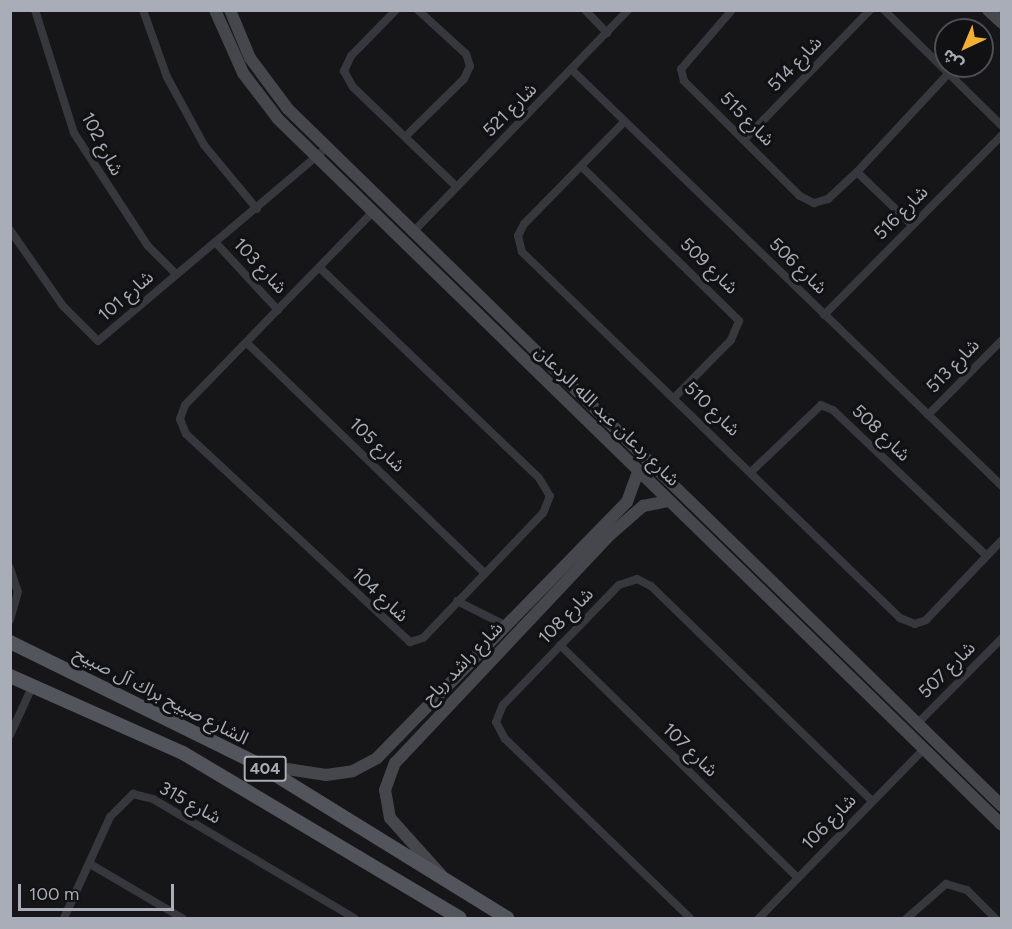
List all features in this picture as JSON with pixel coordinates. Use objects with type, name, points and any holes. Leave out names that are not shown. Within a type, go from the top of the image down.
[{"type":"main road","name":"الشارع صبيح براك آل صبيح","points":[[10,642],[258,764],[507,918]]},
{"type":"main road","name":"404","points":[[10,676],[106,716],[258,794],[460,918]]},
{"type":"street","name":"شارع 102","points":[[35,10],[74,133],[141,237],[176,274]]},
{"type":"street","points":[[143,10],[166,77],[204,145],[257,209]]},
{"type":"street","name":"شارع ردعان عبد الله الردعان","points":[[215,10],[238,63],[260,99],[316,157],[1002,825]]},
{"type":"street","name":"شارع ردعان عبد الله الردعان","points":[[230,10],[250,58],[288,109],[1002,806]]},
{"type":"street","points":[[396,10],[351,56],[344,71],[353,87],[457,187]]},
{"type":"street","points":[[406,136],[464,79],[470,66],[466,54],[418,10]]},
{"type":"street","points":[[585,10],[607,33]]},
{"type":"street","name":"شارع 521","points":[[414,231],[628,10]]},
{"type":"street","name":"شارع 515","points":[[732,10],[681,69],[684,81],[744,140],[814,203],[828,200],[944,78]]},
{"type":"street","name":"شارع 514","points":[[744,140],[870,10]]},
{"type":"street","points":[[884,10],[934,60]]},
{"type":"street","points":[[988,10],[1002,23]]},
{"type":"street","points":[[238,63],[250,58]]},
{"type":"street","name":"شارع 506","points":[[572,70],[1002,486]]},
{"type":"street","points":[[952,78],[1002,126]]},
{"type":"street","name":"شارع 510","points":[[624,122],[524,224],[518,236],[522,252],[752,471],[900,618],[915,624],[926,620],[1002,540]]},
{"type":"street","name":"شارع 516","points":[[824,315],[1002,135]]},
{"type":"street","name":"شارع 101","points":[[10,230],[63,306],[98,341],[176,274],[217,244],[326,148]]},
{"type":"street","name":"شارع 509","points":[[582,166],[739,321],[731,340],[675,397]]},
{"type":"street","points":[[857,172],[912,225]]},
{"type":"street","name":"شارع 104","points":[[320,268],[539,478],[550,496],[543,513],[483,572],[423,638],[410,642],[398,636],[186,434],[180,419],[185,405],[373,212]]},
{"type":"street","name":"شارع 103","points":[[217,244],[278,310]]},
{"type":"street","name":"شارع 513","points":[[928,415],[1002,340]]},
{"type":"street","name":"شارع 105","points":[[247,342],[483,572]]},
{"type":"street","name":"شارع 508","points":[[752,471],[821,405],[833,410],[986,555]]},
{"type":"street","name":"شارع راشد رباح","points":[[258,764],[326,775],[366,765],[507,626],[627,502],[638,471]]},
{"type":"street","name":"شارع راشد رباح","points":[[448,882],[390,818],[385,790],[390,771],[636,511],[668,501]]},
{"type":"street","points":[[627,502],[636,511]]},
{"type":"street","points":[[10,568],[18,592],[10,620]]},
{"type":"street","points":[[760,590],[770,580]]},
{"type":"street","name":"شارع 108","points":[[690,918],[505,739],[496,722],[503,705],[619,585],[641,581],[872,801]]},
{"type":"street","points":[[457,601],[507,626]]},
{"type":"street","name":"شارع 507","points":[[917,724],[1002,638]]},
{"type":"street","points":[[821,651],[831,640]]},
{"type":"street","name":"شارع 107","points":[[560,645],[798,878]]},
{"type":"street","points":[[10,735],[33,685]]},
{"type":"street","name":"شارع 106","points":[[759,918],[923,750]]},
{"type":"street","name":"شارع 315","points":[[64,918],[110,817],[133,794],[153,799],[354,918]]},
{"type":"street","points":[[90,864],[182,918]]},
{"type":"street","points":[[907,918],[946,884],[967,890],[995,918]]}]
